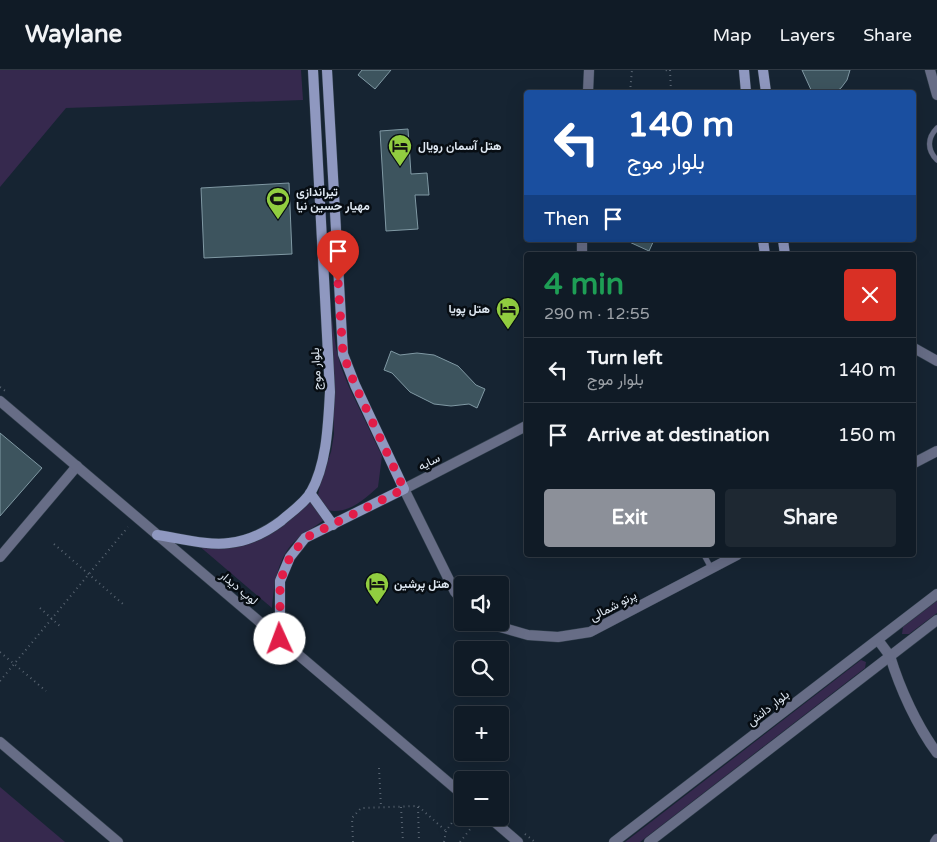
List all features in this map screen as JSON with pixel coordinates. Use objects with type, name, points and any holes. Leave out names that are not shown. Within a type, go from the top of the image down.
[{"type":"main road","name":"بلوار موج","points":[[157,535],[227,544],[253,538],[289,514],[310,493],[322,461],[328,432],[330,392],[313,70]]},
{"type":"main road","points":[[327,70],[343,354],[355,385],[404,489]]},
{"type":"main road","points":[[744,70],[746,90]]},
{"type":"main road","points":[[763,70],[766,90]]},
{"type":"main road","points":[[322,263],[337,263]]},
{"type":"main road","name":"سایه","points":[[280,639],[280,581],[290,557],[305,538],[404,489]]},
{"type":"main road","points":[[310,493],[333,525]]},
{"type":"street","points":[[588,90],[589,70]]},
{"type":"street","points":[[930,70],[937,96]]},
{"type":"street","points":[[916,349],[937,361]]},
{"type":"street","name":"لوپ دیدار","points":[[0,401],[454,787]]},
{"type":"street","name":"سایه","points":[[404,489],[524,427]]},
{"type":"street","points":[[916,462],[937,451]]},
{"type":"street","points":[[0,557],[76,466]]},
{"type":"street","points":[[404,489],[454,590]]},
{"type":"street","name":"پرتو شمالی","points":[[509,630],[528,635],[558,637],[590,632],[733,557]]},
{"type":"street","name":"بلوار دانش","points":[[614,842],[937,594]]},
{"type":"street","points":[[649,842],[937,620]]},
{"type":"street","points":[[878,640],[890,656],[897,679],[909,706],[937,754]]},
{"type":"street","points":[[0,742],[118,842]]},
{"type":"street","points":[[499,826],[518,842]]},
{"type":"lane","points":[[937,128],[932,133],[929,144],[932,154],[937,160]]},
{"type":"lane","points":[[705,557],[711,568]]},
{"type":"path","points":[[630,90],[632,70]]},
{"type":"path","points":[[666,70],[670,72],[672,90]]},
{"type":"path","points":[[0,681],[128,527]]},
{"type":"path","points":[[54,544],[123,604]]},
{"type":"path","points":[[40,608],[62,628]]},
{"type":"path","points":[[0,652],[46,691]]},
{"type":"path","points":[[380,768],[381,807]]},
{"type":"path","points":[[353,842],[352,818],[361,808],[418,806],[446,831]]},
{"type":"path","points":[[418,806],[419,842]]},
{"type":"path","points":[[401,807],[403,842]]},
{"type":"path","points":[[444,842],[446,831],[454,819]]},
{"type":"path","points":[[460,842],[472,826]]},
{"type":"shaded area","points":[[0,70],[301,70],[303,100],[66,108],[0,187]]},
{"type":"shaded area","points":[[329,297],[336,348],[341,367],[382,456],[378,487],[355,505],[334,511],[327,510],[318,495],[331,452],[334,434]]},
{"type":"shaded area","points":[[309,498],[325,519],[294,542],[288,549],[280,565],[275,582],[272,608],[198,545],[235,546]]},
{"type":"shaded area","points":[[937,601],[937,613],[909,634],[902,634],[903,627]]},
{"type":"shaded area","points":[[861,660],[866,662],[865,668],[640,842],[625,842]]},
{"type":"shaded area","points":[[0,787],[65,842],[0,842]]},
{"type":"building","points":[[362,70],[391,70],[375,89],[358,75]]},
{"type":"building","points":[[802,70],[850,70],[847,80],[838,90],[811,90]]},
{"type":"building","points":[[408,129],[411,174],[427,173],[429,195],[415,195],[418,229],[386,231],[380,131]]},
{"type":"building","points":[[289,183],[292,254],[204,258],[201,188]]},
{"type":"building","points":[[629,242],[653,242],[649,251]]},
{"type":"building","points":[[391,351],[400,355],[417,353],[434,355],[458,366],[476,385],[485,389],[477,408],[469,404],[451,406],[434,404],[410,392],[392,373],[384,370]]},
{"type":"building","points":[[0,433],[42,468],[0,516]]},
{"type":"place","name":"هتل آسمان رویال","points":[[400,167]]},
{"type":"place","name":"تیراندازی مهیار حسین نیا","points":[[278,220]]},
{"type":"place","name":"هتل پویا","points":[[508,330]]},
{"type":"place","name":"هتل پرشین","points":[[377,605]]},
{"type":"route","points":[[280,639],[280,581],[290,557],[305,538],[404,489],[355,385],[343,354],[338,281]]}]
